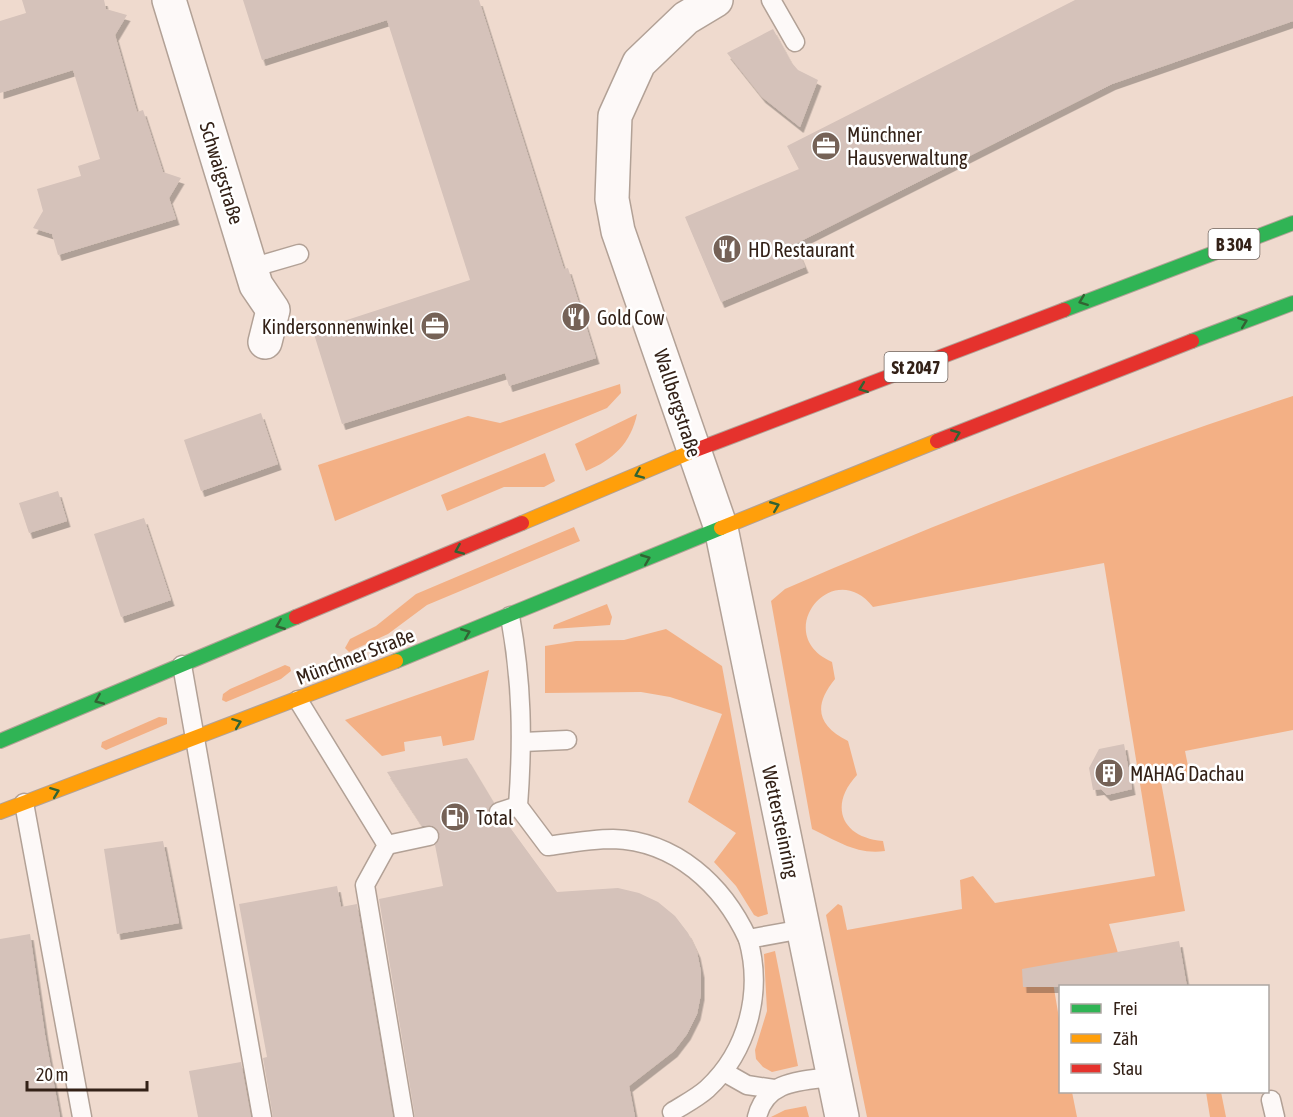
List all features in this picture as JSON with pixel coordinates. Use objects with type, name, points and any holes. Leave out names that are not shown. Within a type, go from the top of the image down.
[{"type":"main road","name":"B 304","points":[[1176,266],[1293,223]]},
{"type":"main road","name":"St 2047","points":[[0,741],[693,450],[816,407],[1176,266]]},
{"type":"main road","name":"Münchner Straße","points":[[0,812],[298,700],[510,616],[1057,392],[1293,303]]},
{"type":"street","name":"Schwaigstraße","points":[[169,0],[250,268],[256,285],[273,309],[265,342]]},
{"type":"street","name":"Wallbergstraße","points":[[716,0],[686,18],[639,63],[615,116],[612,199],[618,231],[721,528]]},
{"type":"street","name":"Wettersteinring","points":[[721,528],[842,1117]]},
{"type":"lane","points":[[771,0],[795,42]]},
{"type":"lane","points":[[250,268],[299,254]]},
{"type":"lane","points":[[510,616],[516,651],[523,742],[518,806],[548,846],[614,839],[646,845],[676,856],[697,870],[715,887],[735,911],[748,939],[754,961],[755,989],[740,1044],[724,1072],[705,1091],[672,1112]]},
{"type":"lane","points":[[182,665],[262,1117]]},
{"type":"lane","points":[[298,700],[387,844]]},
{"type":"lane","points":[[523,742],[567,740]]},
{"type":"lane","points":[[24,803],[82,1117]]},
{"type":"lane","points":[[499,812],[518,806]]},
{"type":"lane","points":[[404,1117],[364,885],[387,844],[429,836]]},
{"type":"lane","points":[[748,939],[803,929]]},
{"type":"lane","points":[[724,1072],[747,1085],[774,1089]]},
{"type":"lane","points":[[758,1117],[763,1099],[774,1089],[800,1081],[832,1077]]},
{"type":"shaded area","points":[[620,384],[621,393],[607,408],[335,521],[318,465],[468,416],[500,423]]},
{"type":"shaded area","points":[[1293,396],[1293,730],[1185,751],[1190,776],[1161,782],[1185,911],[1109,924],[1118,953],[1050,965],[1059,1018],[1059,1093],[1072,1093],[1077,1117],[867,1117],[826,915],[838,904],[842,906],[847,930],[962,909],[960,880],[973,876],[995,903],[1155,876],[1104,563],[873,607],[857,593],[841,590],[826,594],[814,605],[807,619],[806,635],[814,650],[832,662],[835,679],[823,698],[822,714],[830,728],[848,741],[857,775],[843,798],[844,818],[849,827],[858,834],[869,839],[883,841],[885,851],[856,849],[812,829],[771,601],[785,589],[910,536],[1164,440]]},
{"type":"shaded area","points":[[637,414],[630,434],[619,449],[605,462],[586,471],[575,444]]},
{"type":"shaded area","points":[[545,453],[555,481],[544,487],[504,487],[447,511],[441,495]]},
{"type":"shaded area","points":[[574,527],[580,541],[427,605],[388,634],[349,652],[345,648],[350,639],[376,626],[416,594]]},
{"type":"shaded area","points":[[607,604],[612,617],[610,625],[553,629],[554,625]]},
{"type":"shaded area","points":[[666,629],[722,666],[768,914],[758,917],[754,915],[736,886],[714,862],[736,833],[688,802],[722,714],[670,697],[641,692],[545,693],[545,646],[576,641],[624,640]]},
{"type":"shaded area","points":[[285,665],[290,667],[291,671],[281,679],[226,702],[222,700],[223,694],[230,689]]},
{"type":"shaded area","points":[[489,670],[474,740],[443,746],[441,736],[404,742],[405,751],[382,756],[345,720]]},
{"type":"shaded area","points":[[159,717],[167,718],[167,724],[106,750],[101,747],[102,742]]},
{"type":"shaded area","points":[[775,951],[798,1066],[772,1072],[756,1059],[755,1050],[767,1011],[764,954]]},
{"type":"shaded area","points":[[1206,1093],[1221,1093],[1226,1117],[1210,1117]]},
{"type":"shaded area","points":[[806,1106],[809,1117],[771,1117],[785,1110]]},
{"type":"building","points":[[22,0],[104,0],[106,9],[127,15],[115,35],[137,112],[143,110],[163,172],[181,178],[169,198],[176,219],[58,255],[52,234],[33,228],[43,211],[37,189],[81,176],[78,166],[100,159],[73,70],[0,93],[0,21],[26,13]]},
{"type":"building","points":[[243,0],[479,0],[564,269],[568,268],[596,358],[509,386],[505,373],[342,424],[313,331],[470,280],[387,20],[262,60]]},
{"type":"building","points":[[1075,0],[1293,0],[1293,21],[1112,84],[795,244],[805,267],[721,302],[685,217],[799,169],[787,146]]},
{"type":"building","points":[[773,29],[791,62],[798,70],[818,80],[800,127],[762,97],[727,53]]},
{"type":"building","points":[[261,413],[278,464],[201,491],[184,440]]},
{"type":"building","points":[[58,491],[67,521],[29,533],[19,503]]},
{"type":"building","points":[[144,518],[171,600],[121,617],[94,534]]},
{"type":"building","name":"MAHAG Dachau","points":[[1124,744],[1132,789],[1107,795],[1101,789],[1093,790],[1089,768],[1099,749]]},
{"type":"building","points":[[467,758],[494,803],[488,810],[491,820],[497,823],[506,822],[557,892],[618,888],[639,893],[658,902],[675,916],[688,933],[697,952],[701,972],[701,994],[697,1014],[687,1034],[674,1051],[629,1086],[635,1117],[415,1117],[379,899],[443,886],[435,845],[440,834],[433,826],[422,826],[387,772]]},
{"type":"building","points":[[163,841],[179,923],[117,934],[104,849]]},
{"type":"building","points":[[337,886],[341,907],[357,904],[393,1117],[273,1117],[263,1058],[267,1057],[239,904]]},
{"type":"building","points":[[30,934],[60,1117],[0,1117],[0,939]]},
{"type":"building","points":[[1179,941],[1187,985],[1023,987],[1022,969]]},
{"type":"building","points":[[241,1062],[251,1117],[198,1117],[189,1071]]},
{"type":"traffic: fast","points":[[1064,310],[1293,223]]},
{"type":"traffic: fast","points":[[1192,341],[1293,303]]},
{"type":"traffic: fast","points":[[396,661],[721,528]]},
{"type":"traffic: fast","points":[[0,741],[296,617]]},
{"type":"traffic: slow","points":[[721,528],[937,441]]},
{"type":"traffic: slow","points":[[522,523],[693,451]]},
{"type":"traffic: slow","points":[[0,812],[396,661]]},
{"type":"traffic: jam","points":[[693,451],[1064,310]]},
{"type":"traffic: jam","points":[[937,441],[1192,341]]},
{"type":"traffic: jam","points":[[296,617],[522,523]]},
{"type":"place","name":"Münchner Hausverwaltung","points":[[826,146]]},
{"type":"place","name":"HD Restaurant","points":[[727,249]]},
{"type":"place","name":"Gold Cow","points":[[576,317]]},
{"type":"place","name":"Kindersonnenwinkel","points":[[435,326]]},
{"type":"place","name":"MAHAG Dachau","points":[[1109,773]]},
{"type":"place","name":"Total","points":[[455,817]]}]
